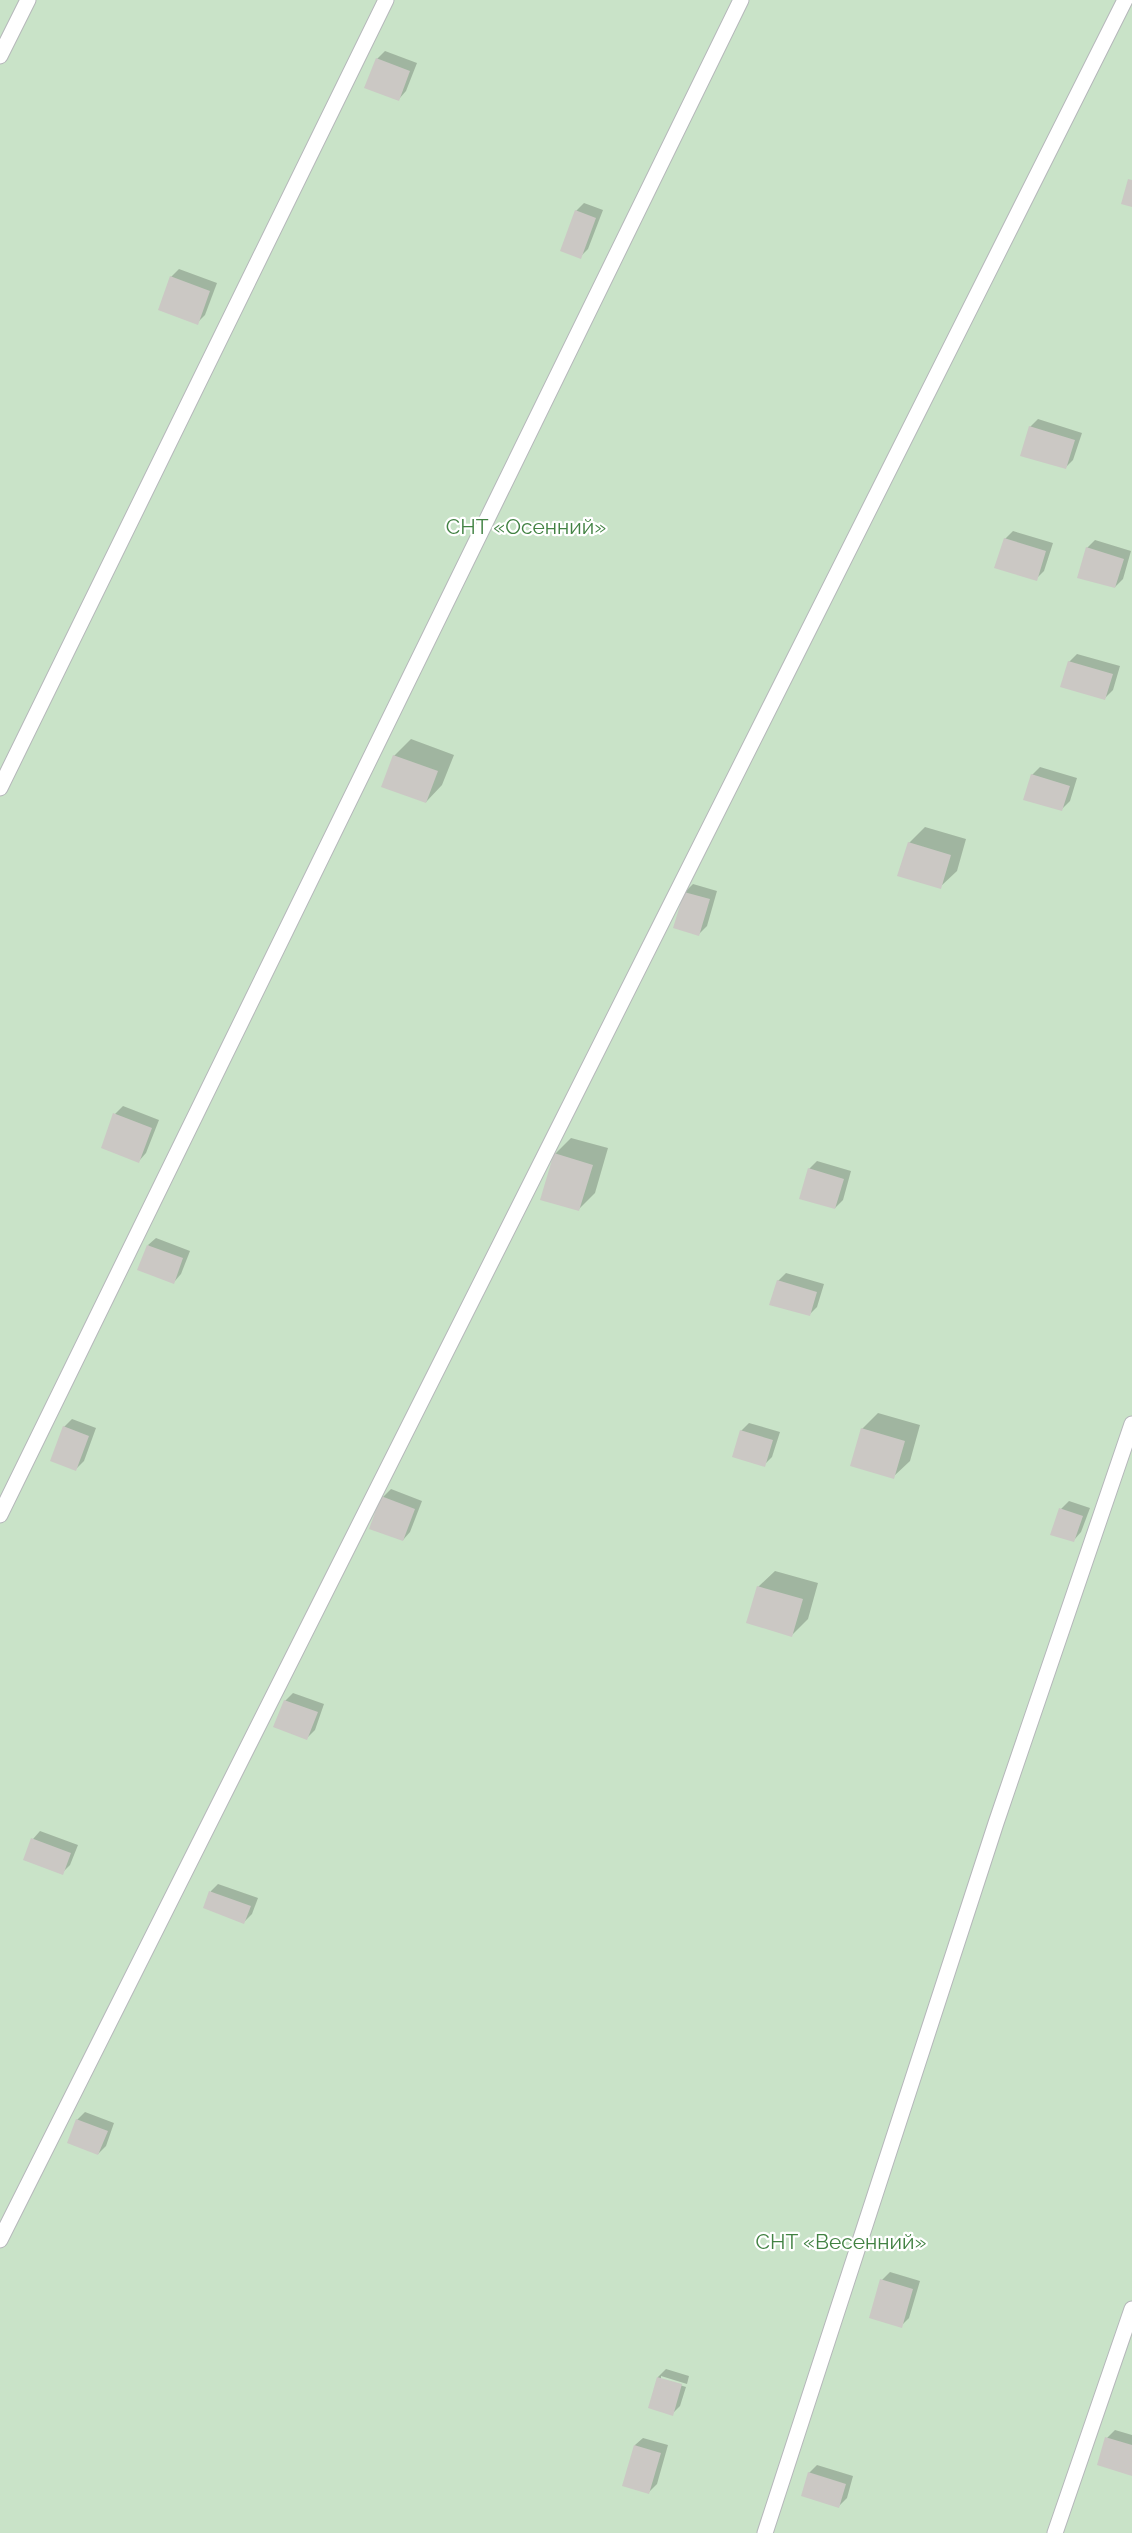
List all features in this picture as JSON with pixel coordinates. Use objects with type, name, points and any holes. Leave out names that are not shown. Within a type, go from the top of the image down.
[{"type":"lane","points":[[0,56],[28,0]]},
{"type":"lane","points":[[0,788],[386,0]]},
{"type":"lane","points":[[0,1515],[741,0]]},
{"type":"lane","points":[[0,2240],[1125,0]]},
{"type":"lane","points":[[765,2533],[996,1823],[1132,1424]]},
{"type":"lane","points":[[1055,2533],[1132,2309]]},
{"type":"green space","name":"СНТ «Осенний»","points":[[0,0],[1132,0],[1132,2533],[0,2533]]},
{"type":"building","points":[[376,58],[410,71],[399,101],[364,88]]},
{"type":"building","points":[[1128,179],[1132,180],[1132,207],[1121,204]]},
{"type":"building","points":[[575,210],[596,218],[581,259],[560,251]]},
{"type":"building","points":[[170,276],[210,291],[198,325],[158,310]]},
{"type":"building","points":[[1029,426],[1075,440],[1066,469],[1020,456]]},
{"type":"building","points":[[1004,538],[1046,551],[1037,581],[994,568]]},
{"type":"building","points":[[1086,547],[1124,559],[1115,588],[1077,578]]},
{"type":"building","points":[[1068,661],[1113,674],[1105,700],[1060,687]]},
{"type":"building","points":[[393,755],[438,771],[426,803],[381,787]]},
{"type":"building","points":[[1031,774],[1070,786],[1062,811],[1023,800]]},
{"type":"building","points":[[908,842],[951,855],[941,889],[897,876]]},
{"type":"building","points":[[684,892],[710,899],[699,936],[673,928]]},
{"type":"building","points":[[113,1113],[152,1128],[139,1163],[101,1148]]},
{"type":"building","points":[[554,1153],[593,1165],[579,1211],[540,1200]]},
{"type":"building","points":[[808,1168],[844,1179],[835,1209],[799,1199]]},
{"type":"building","points":[[147,1245],[183,1258],[174,1284],[137,1270]]},
{"type":"building","points":[[777,1280],[817,1292],[810,1316],[769,1305]]},
{"type":"building","points":[[63,1426],[89,1436],[76,1471],[50,1461]]},
{"type":"building","points":[[861,1428],[905,1441],[894,1479],[850,1466]]},
{"type":"building","points":[[740,1430],[773,1440],[765,1467],[732,1457]]},
{"type":"building","points":[[381,1496],[415,1509],[403,1541],[369,1529]]},
{"type":"building","points":[[1059,1508],[1083,1516],[1074,1542],[1050,1535]]},
{"type":"building","points":[[757,1586],[803,1599],[792,1637],[746,1623]]},
{"type":"building","points":[[284,1700],[318,1712],[307,1740],[273,1727]]},
{"type":"building","points":[[31,1838],[71,1853],[63,1875],[23,1860]]},
{"type":"building","points":[[209,1891],[251,1906],[244,1924],[203,1908]]},
{"type":"building","points":[[76,2119],[108,2131],[98,2155],[67,2143]]},
{"type":"building","points":[[880,2279],[913,2289],[902,2328],[869,2318]]},
{"type":"building","points":[[657,2377],[682,2384],[673,2416],[648,2408]]},
{"type":"building","points":[[1105,2437],[1132,2445],[1132,2476],[1097,2465]]},
{"type":"building","points":[[634,2445],[661,2453],[649,2494],[622,2486]]},
{"type":"building","points":[[808,2472],[846,2484],[839,2508],[801,2496]]},
{"type":"park label","name":"СНТ «Весенний»","points":[[841,2241]]}]
